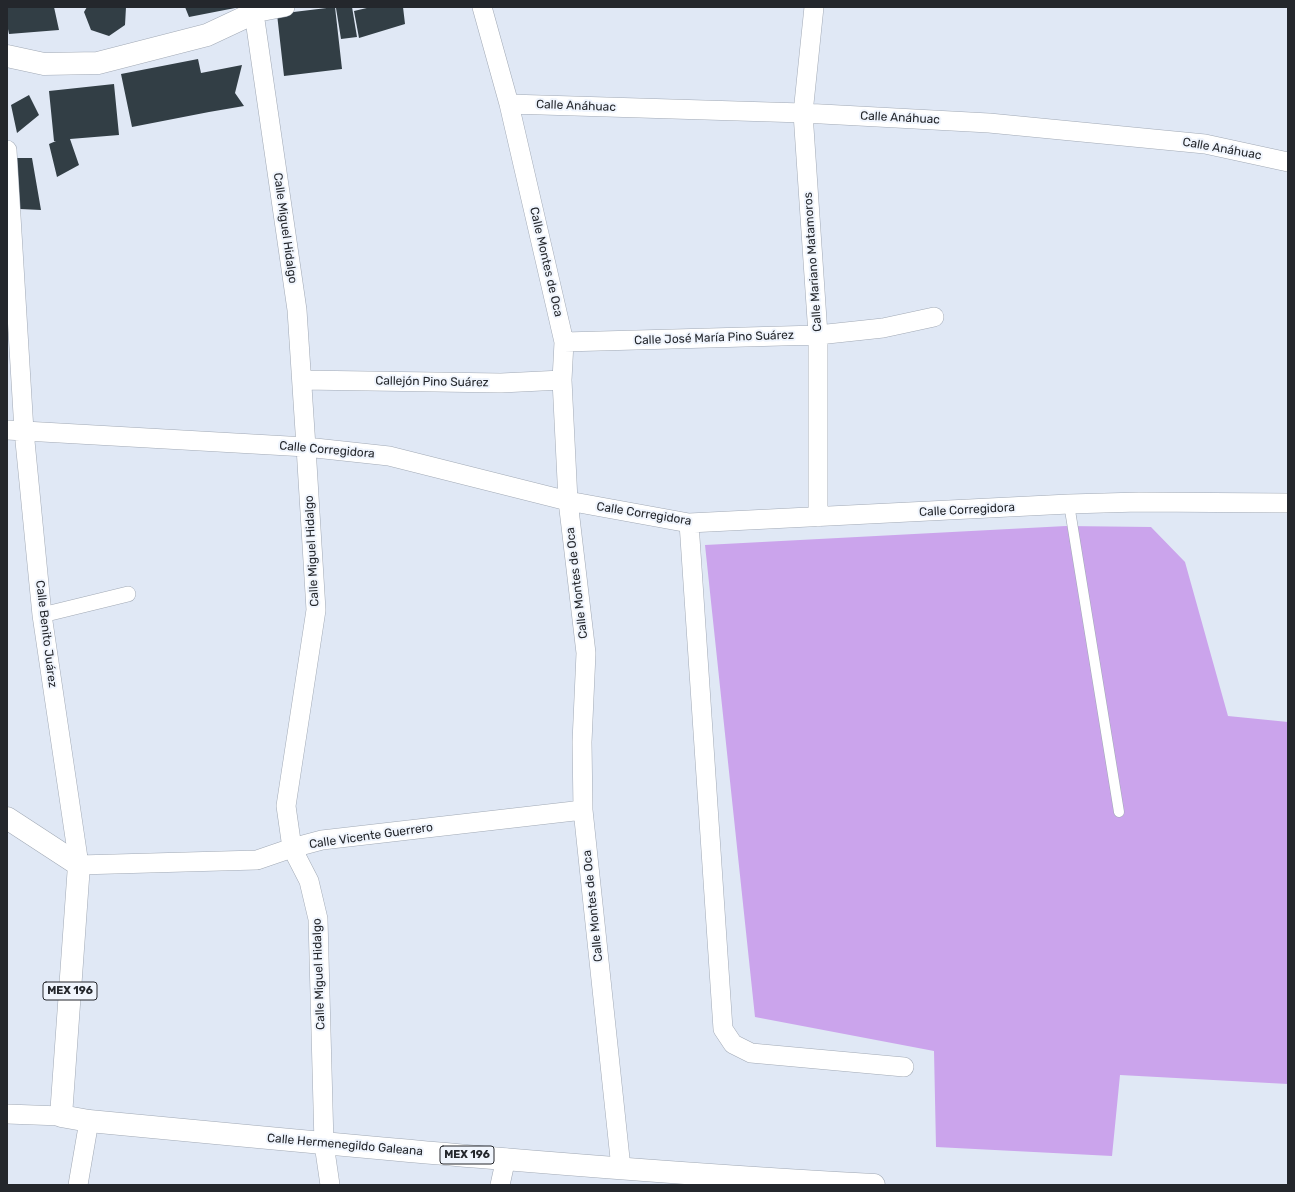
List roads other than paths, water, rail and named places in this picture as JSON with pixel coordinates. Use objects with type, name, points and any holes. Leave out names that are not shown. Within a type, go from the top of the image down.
[{"type":"main road","points":[[7,56],[44,64],[98,62],[207,35],[254,10]]},
{"type":"main road","points":[[7,818],[79,865]]},
{"type":"main road","name":"Calle Benito Juárez","points":[[61,1116],[79,865]]},
{"type":"main road","name":"Calle Hermenegildo Galeana","points":[[61,1116],[89,1121],[324,1144],[506,1158],[784,1183],[874,1185]]},
{"type":"street","points":[[254,10],[285,7]]},
{"type":"street","name":"Calle Montes de Oca","points":[[482,7],[509,104],[564,342],[562,380],[568,502],[586,653],[582,742],[583,810],[621,1168]]},
{"type":"street","name":"Calle Mariano Matamoros","points":[[814,7],[803,113],[818,335],[818,517]]},
{"type":"street","name":"Calle Miguel Hidalgo","points":[[254,10],[297,310],[302,380],[316,610],[286,806],[292,848],[309,880],[318,919],[324,1144],[330,1185]]},
{"type":"street","name":"Calle Anáhuac","points":[[509,104],[803,113],[989,123],[1205,144],[1288,162]]},
{"type":"street","name":"Calle Benito Juárez","points":[[7,150],[16,431],[79,865]]},
{"type":"street","name":"Calle José María Pino Suárez","points":[[564,342],[818,335],[883,328],[934,318]]},
{"type":"street","name":"Callejón Pino Suárez","points":[[302,380],[501,384],[562,380]]},
{"type":"street","name":"Calle Corregidora","points":[[16,431],[306,447],[389,456],[568,502],[689,523],[1069,504],[1139,502],[1288,502]]},
{"type":"street","points":[[689,523],[723,1029],[733,1044],[751,1053],[904,1067]]},
{"type":"street","points":[[42,614],[128,594]]},
{"type":"street","name":"Calle Vicente Guerrero","points":[[79,865],[257,860],[322,840],[583,810]]},
{"type":"street","name":"Calle Hermenegildo Galeana","points":[[7,1114],[61,1116]]},
{"type":"street","points":[[78,1185],[89,1121]]},
{"type":"street","points":[[500,1185],[506,1158]]},
{"type":"lane","points":[[1069,504],[1119,812]]}]
